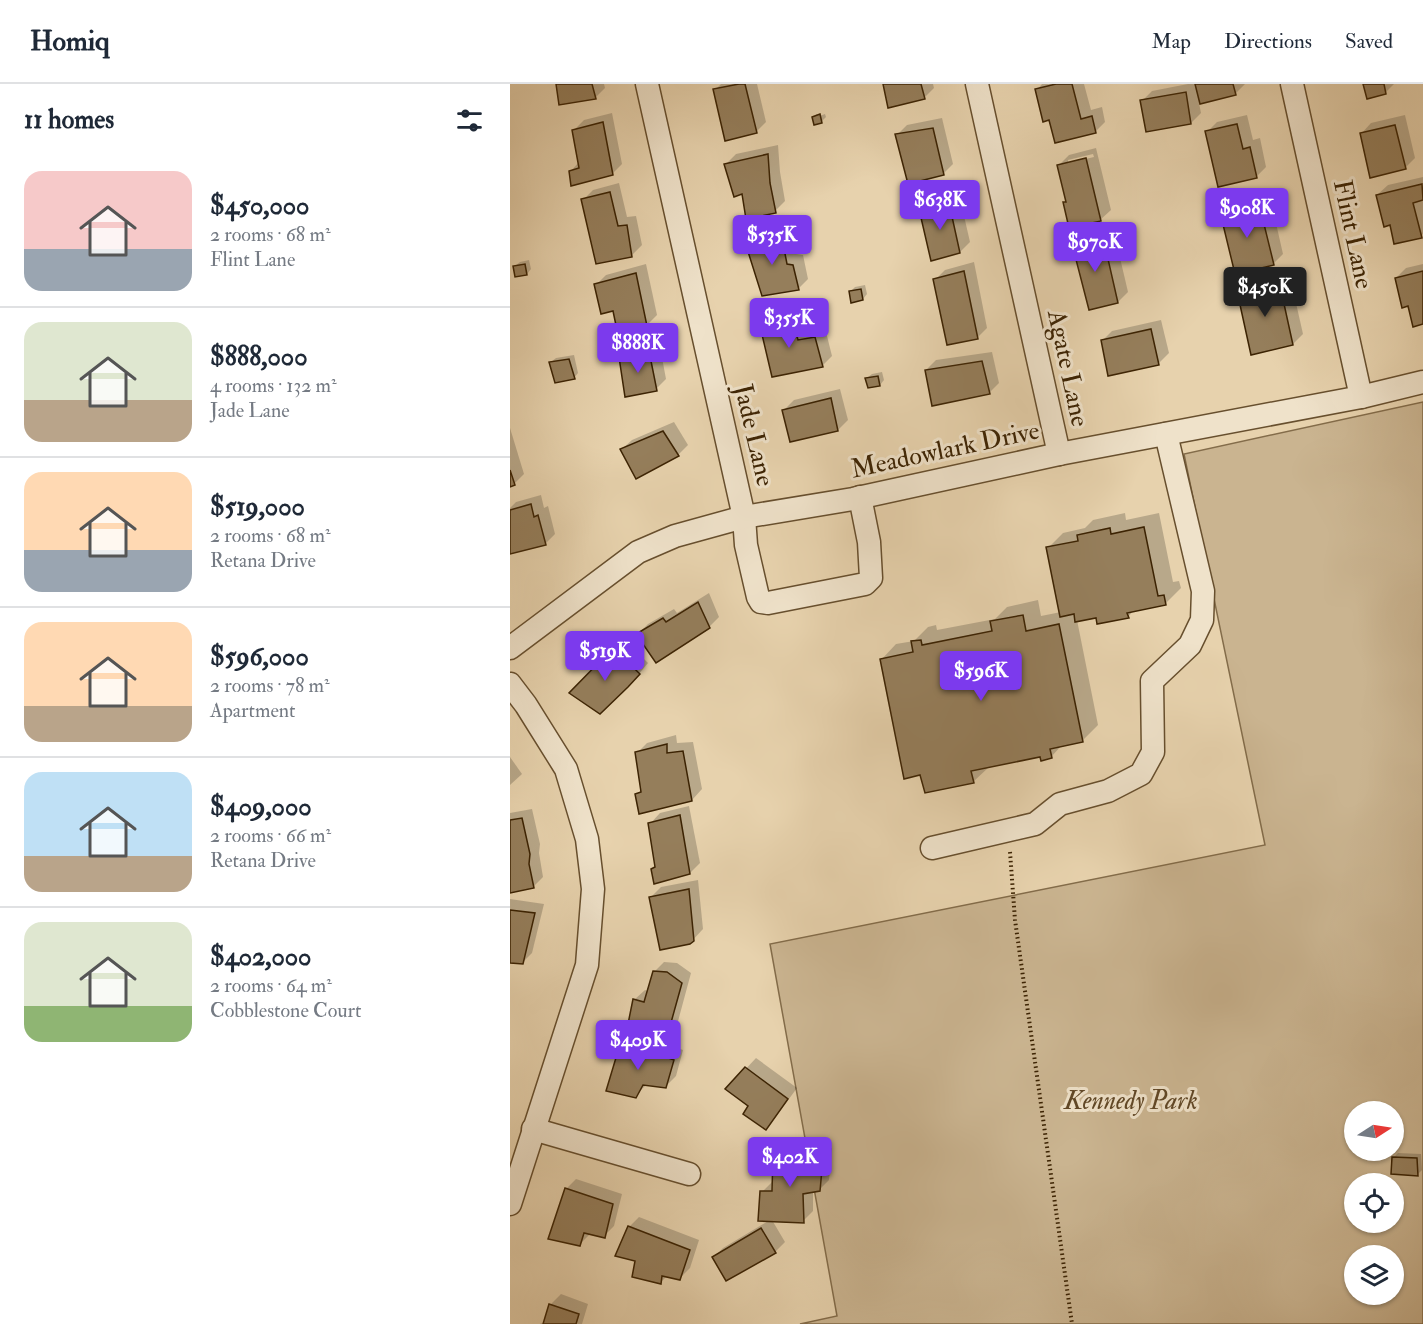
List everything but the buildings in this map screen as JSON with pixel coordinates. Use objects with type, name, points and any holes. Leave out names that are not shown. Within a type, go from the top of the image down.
[{"type":"street","name":"Jade Lane","points":[[647,84],[744,517],[746,545],[758,597],[762,602],[768,603],[865,584],[871,578],[869,542],[860,497]]},
{"type":"street","name":"Agate Lane","points":[[977,84],[1059,454]]},
{"type":"street","name":"Flint Lane","points":[[1292,84],[1361,397]]},
{"type":"street","name":"Meadowlark Drive","points":[[510,648],[638,552],[675,536],[744,517],[860,497],[1059,454],[1361,397],[1423,382]]},
{"type":"street","points":[[932,848],[1035,824],[1060,804],[1108,790],[1141,774],[1153,752],[1152,681],[1190,645],[1202,620],[1203,591],[1166,434]]},
{"type":"street","points":[[510,684],[526,705],[566,769],[587,839],[593,889],[586,965],[510,1204]]},
{"type":"street","points":[[533,1129],[689,1174]]},
{"type":"path","points":[[1008,830],[1015,920],[1071,1324]]},
{"type":"green space","name":"Kennedy Park","points":[[1423,402],[1423,1324],[800,1324],[837,1316],[770,944],[1265,845],[1184,454]]}]
